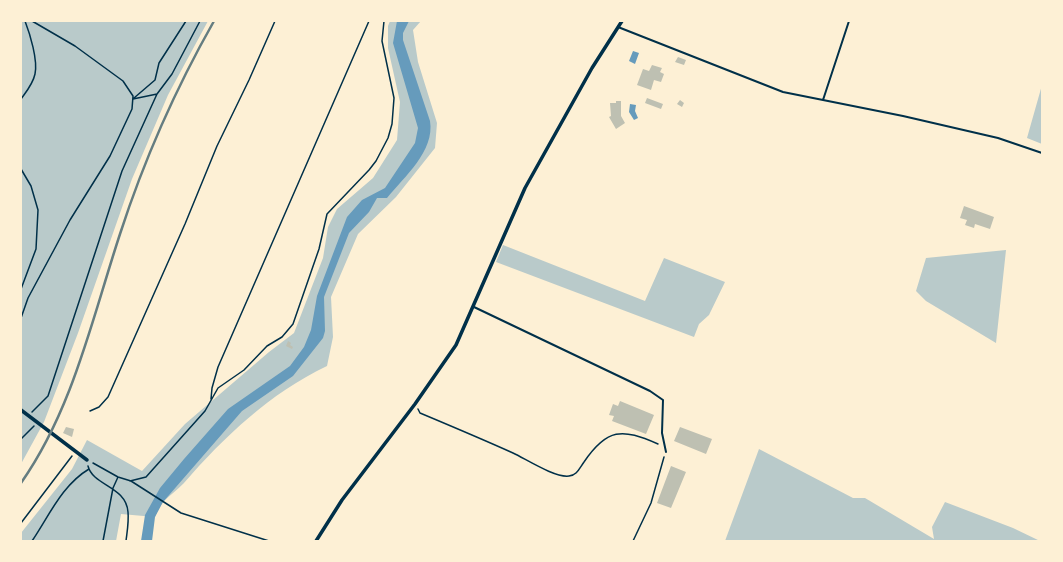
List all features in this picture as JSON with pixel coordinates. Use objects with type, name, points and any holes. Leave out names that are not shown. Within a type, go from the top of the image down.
[{"type":"street","points":[[316,541],[342,500],[415,404],[456,345],[525,188],[588,74],[622,21]]},
{"type":"street","points":[[21,410],[37,424],[87,460]]},
{"type":"lane","points":[[823,100],[848,21]]},
{"type":"lane","points":[[618,27],[783,92],[998,138],[1042,153]]},
{"type":"lane","points":[[474,307],[643,388],[663,400],[662,433],[666,452]]},
{"type":"path","points":[[21,99],[31,85],[35,73],[30,33],[25,21]]},
{"type":"path","points":[[21,318],[28,298],[70,220],[110,156],[132,109],[133,96],[123,81],[75,46],[32,21]]},
{"type":"path","points":[[132,99],[154,80],[159,63],[186,21]]},
{"type":"path","points":[[28,416],[48,396],[122,171],[157,94],[172,74],[200,21]]},
{"type":"path","points":[[90,411],[98,407],[108,397],[185,224],[217,146],[249,80],[275,21]]},
{"type":"path","points":[[130,481],[146,477],[205,411],[210,399],[218,367],[284,219],[369,21]]},
{"type":"path","points":[[210,399],[218,388],[244,370],[267,346],[282,336],[293,324],[319,249],[327,214],[372,165],[388,138],[392,124],[394,98],[382,40],[384,21]]},
{"type":"path","points":[[132,99],[157,94]]},
{"type":"path","points":[[21,169],[31,186],[38,210],[36,248],[21,289]]},
{"type":"path","points":[[415,404],[420,413],[558,475],[568,476],[576,474],[594,447],[604,439],[613,435],[623,433],[644,438],[658,444],[666,452],[651,503],[633,541]]},
{"type":"path","points":[[21,439],[37,424]]},
{"type":"path","points":[[21,523],[75,451]]},
{"type":"path","points":[[87,460],[118,477],[130,481],[181,513],[269,541]]},
{"type":"path","points":[[87,460],[89,469],[123,497],[128,512],[126,541]]},
{"type":"path","points":[[32,541],[47,514],[72,482],[89,469]]},
{"type":"path","points":[[103,541],[113,488],[118,477]]},
{"type":"shaded area","points":[[21,21],[208,21],[168,95],[132,179],[78,333],[44,422],[21,464]]},
{"type":"shaded area","points":[[390,21],[421,21],[413,30],[418,62],[437,123],[435,148],[396,197],[358,234],[331,297],[333,337],[327,366],[286,389],[249,417],[215,449],[184,483],[164,501],[155,517],[121,514],[116,541],[21,541],[21,533],[72,469],[87,440],[142,471],[185,424],[269,352],[294,333],[323,258],[328,227],[337,209],[373,178],[397,140],[400,102],[388,48],[388,26]]},
{"type":"shaded area","points":[[1042,85],[1042,144],[1027,138]]},
{"type":"shaded area","points":[[503,245],[645,301],[664,258],[725,282],[709,315],[699,324],[694,337],[496,262]]},
{"type":"shaded area","points":[[1006,250],[996,343],[926,301],[916,291],[926,258]]},
{"type":"shaded area","points":[[759,449],[853,498],[865,498],[934,539],[932,527],[945,502],[1013,528],[1040,541],[725,541]]},
{"type":"water","points":[[397,21],[409,21],[403,33],[403,40],[430,121],[428,143],[417,163],[387,198],[377,198],[369,212],[349,233],[324,297],[325,331],[323,338],[293,376],[242,411],[163,502],[155,517],[152,541],[141,541],[145,515],[160,488],[184,459],[228,409],[290,366],[304,347],[311,330],[317,296],[347,217],[362,200],[385,188],[415,143],[418,128],[393,43]]},
{"type":"water","points":[[633,51],[639,53],[635,64],[629,61]]},
{"type":"water","points":[[630,104],[636,105],[635,111],[638,118],[634,120],[629,112]]},
{"type":"building","points":[[678,57],[686,60],[684,65],[675,62]]},
{"type":"building","points":[[652,65],[662,68],[660,72],[664,74],[661,82],[654,80],[651,90],[637,85],[643,69],[649,71]]},
{"type":"building","points":[[647,98],[663,104],[661,109],[645,103]]},
{"type":"building","points":[[680,100],[684,103],[682,107],[677,104]]},
{"type":"building","points":[[616,101],[621,101],[621,116],[625,123],[616,129],[609,117],[611,116],[610,103],[616,103]]},
{"type":"building","points":[[964,206],[994,217],[990,229],[975,224],[974,228],[965,225],[967,220],[960,218]]},
{"type":"building","points":[[288,341],[293,347],[292,349],[286,346]]},
{"type":"building","points":[[620,401],[654,415],[646,434],[612,421],[614,416],[609,415],[613,404],[618,406]]},
{"type":"building","points":[[66,427],[74,429],[72,437],[63,433]]},
{"type":"building","points":[[680,427],[712,439],[706,454],[674,441]]},
{"type":"building","points":[[671,466],[686,472],[671,508],[657,503]]},
{"type":"railway","points":[[21,483],[39,455],[68,394],[80,363],[120,234],[139,179],[174,98],[214,21]]}]
